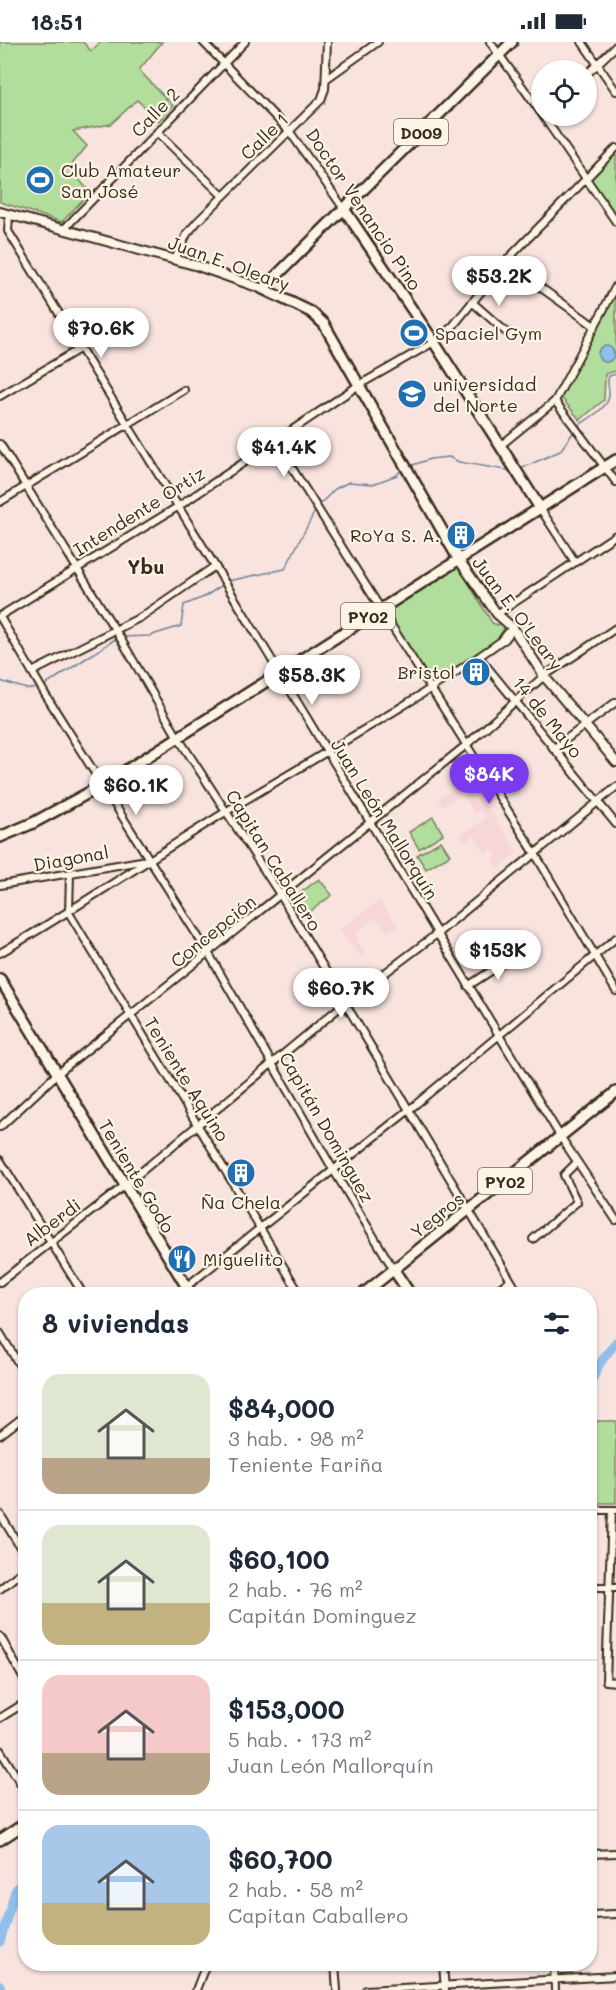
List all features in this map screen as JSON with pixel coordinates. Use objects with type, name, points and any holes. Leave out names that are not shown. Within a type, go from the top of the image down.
[{"type":"main road","name":"D009","points":[[263,289],[512,42]]},
{"type":"main road","name":"Doctor Venancio Pino","points":[[344,209],[434,342],[540,508]]},
{"type":"main road","name":"Juan E. Oleary","points":[[263,289],[318,318],[410,472]]},
{"type":"main road","name":"PY02","points":[[0,837],[103,785],[277,672],[616,460]]},
{"type":"main road","name":"Juan E. O'Leary","points":[[410,472],[459,560]]},
{"type":"main road","name":"Teniente Godo","points":[[0,979],[186,1287]]},
{"type":"main road","name":"Yegros","points":[[372,1287],[616,1092]]},
{"type":"main road","points":[[394,1270],[405,1287]]},
{"type":"main road","points":[[0,1840],[18,1828]]},
{"type":"street","name":"Doctor Venancio Pino","points":[[203,42],[290,132],[344,209]]},
{"type":"street","name":"Calle 2","points":[[60,230],[245,42]]},
{"type":"street","points":[[326,79],[327,42]]},
{"type":"street","points":[[326,79],[378,42]]},
{"type":"street","points":[[490,42],[531,99]]},
{"type":"street","points":[[582,42],[594,60]]},
{"type":"street","points":[[616,46],[597,64],[616,91]]},
{"type":"street","name":"Calle 1","points":[[175,259],[187,234],[321,100],[326,79]]},
{"type":"street","points":[[550,126],[616,222]]},
{"type":"street","points":[[157,132],[223,196]]},
{"type":"street","name":"Intendente Ortiz","points":[[0,617],[179,506],[360,385],[434,342],[453,326],[505,262],[585,177],[616,148]]},
{"type":"street","name":"Juan E. Oleary","points":[[0,212],[60,230],[175,259],[263,289]]},
{"type":"street","name":"Juan León Mallorquín","points":[[9,216],[8,231],[179,506],[277,672],[438,933],[560,1137],[615,1216]]},
{"type":"street","points":[[505,262],[593,326]]},
{"type":"street","points":[[502,450],[555,401],[616,286]]},
{"type":"street","points":[[472,302],[506,332]]},
{"type":"street","points":[[0,396],[81,348]]},
{"type":"street","points":[[0,502],[184,390]]},
{"type":"street","points":[[555,401],[616,482]]},
{"type":"street","points":[[275,441],[465,746],[534,852],[616,991]]},
{"type":"street","name":"Capitan Caballero","points":[[0,444],[115,630],[177,736],[281,896],[514,1287]]},
{"type":"street","name":"Doctor Venancio Pino","points":[[540,508],[575,562]]},
{"type":"street","points":[[497,614],[616,535]]},
{"type":"street","name":"Juan E. O'Leary","points":[[459,560],[497,614],[513,628],[544,676],[616,762]]},
{"type":"street","points":[[0,617],[32,672],[141,617],[215,566]]},
{"type":"street","points":[[0,953],[69,913],[148,860],[430,689],[504,639],[513,628]]},
{"type":"street","name":"Concepción","points":[[0,1127],[57,1074],[465,746],[544,676],[616,628]]},
{"type":"street","name":"14 de Mayo","points":[[479,657],[616,824]]},
{"type":"street","name":"Capitán Dominguez","points":[[32,672],[209,954],[333,1171],[394,1270]]},
{"type":"street","points":[[553,749],[616,702]]},
{"type":"street","name":"Alberdi","points":[[0,1282],[124,1186],[272,1062],[438,933],[616,787]]},
{"type":"street","name":"Diagonal","points":[[0,885],[148,860]]},
{"type":"street","points":[[69,913],[70,874]]},
{"type":"street","name":"Teniente Aquino","points":[[69,913],[296,1287]]},
{"type":"street","points":[[195,1287],[260,1228],[409,1110],[616,938]]},
{"type":"street","points":[[468,986],[514,956]]},
{"type":"street","points":[[0,1160],[78,1287]]},
{"type":"street","points":[[533,1239],[577,1202],[564,1175],[578,1162]]},
{"type":"street","points":[[501,1287],[510,1280]]},
{"type":"street","points":[[0,1333],[18,1363]]},
{"type":"street","points":[[0,1435],[18,1421]]},
{"type":"street","points":[[597,1510],[614,1510],[607,1587],[606,1681],[616,1682]]},
{"type":"street","points":[[0,1514],[18,1544]]},
{"type":"street","points":[[0,1589],[18,1575]]},
{"type":"street","points":[[597,1587],[616,1587]]},
{"type":"street","points":[[0,1636],[18,1669]]},
{"type":"street","points":[[0,1718],[18,1707]]},
{"type":"street","points":[[0,1750],[18,1779]]},
{"type":"street","points":[[597,1854],[616,1853]]},
{"type":"street","points":[[597,1915],[616,1914]]},
{"type":"street","points":[[196,1990],[203,1971]]},
{"type":"street","points":[[336,1971],[337,1990]]},
{"type":"street","points":[[443,1971],[444,1988]]},
{"type":"street","points":[[554,1971],[555,1990]]},
{"type":"street","points":[[366,1990],[444,1988],[616,1976]]},
{"type":"shaded area","points":[[464,770],[517,852],[498,869],[493,861],[497,857],[492,849],[485,853],[475,837],[486,828],[464,842],[460,835],[486,819],[480,810],[474,813],[464,796],[469,793],[467,791],[443,806],[438,799],[464,782],[459,774]]},
{"type":"shaded area","points":[[379,901],[398,926],[388,933],[376,918],[356,933],[359,938],[357,941],[366,953],[361,957],[339,930]]},
{"type":"green space","points":[[0,42],[83,42],[91,51],[101,42],[162,42],[139,70],[173,106],[159,121],[137,100],[111,124],[73,131],[87,146],[69,168],[90,192],[62,222],[0,202]]},
{"type":"green space","points":[[616,153],[616,217],[589,179]]},
{"type":"green space","points":[[616,294],[616,371],[605,374],[604,400],[580,420],[560,396]]},
{"type":"green space","points":[[458,565],[492,623],[498,625],[502,620],[506,625],[497,640],[431,686],[384,611]]},
{"type":"green space","points":[[433,817],[443,834],[419,849],[409,832]]},
{"type":"green space","points":[[441,841],[450,855],[426,869],[417,855]]},
{"type":"green space","points":[[319,879],[332,895],[304,916],[292,899]]},
{"type":"green space","points":[[597,1421],[616,1421],[616,1503],[597,1503]]},
{"type":"water","points":[[606,346],[612,348],[614,354],[612,360],[606,362],[600,360],[598,354],[600,348]]},
{"type":"waterway","points":[[578,426],[597,413],[608,400],[609,376],[616,374]]},
{"type":"waterway","points":[[520,469],[560,451],[575,430]]},
{"type":"waterway","points":[[410,466],[430,459],[449,457],[459,462],[512,471]]},
{"type":"waterway","points":[[319,505],[335,489],[349,482],[373,484],[397,475],[402,469]]},
{"type":"waterway","points":[[228,581],[285,569],[316,509]]},
{"type":"waterway","points":[[122,637],[149,636],[181,626],[184,605],[204,597],[224,584]]},
{"type":"waterway","points":[[44,686],[117,638]]},
{"type":"waterway","points":[[0,681],[27,689],[40,688]]},
{"type":"waterway","points":[[597,1370],[616,1342]]},
{"type":"waterway","points":[[0,1942],[18,1887]]},
{"type":"waterway","points":[[0,1985],[1,1990]]},
{"type":"place","name":"Club Amateur San José","points":[[40,180]]},
{"type":"place","name":"Spaciel Gym","points":[[414,333]]},
{"type":"place","name":"universidad del Norte","points":[[412,394]]},
{"type":"place","name":"RoYa S. A.","points":[[461,535]]},
{"type":"place","name":"Bristol","points":[[476,672]]},
{"type":"place","name":"Ña Chela","points":[[241,1173]]},
{"type":"place","name":"Miguelito","points":[[182,1259]]},
{"type":"district","name":"Ybu","points":[[146,566]]}]
